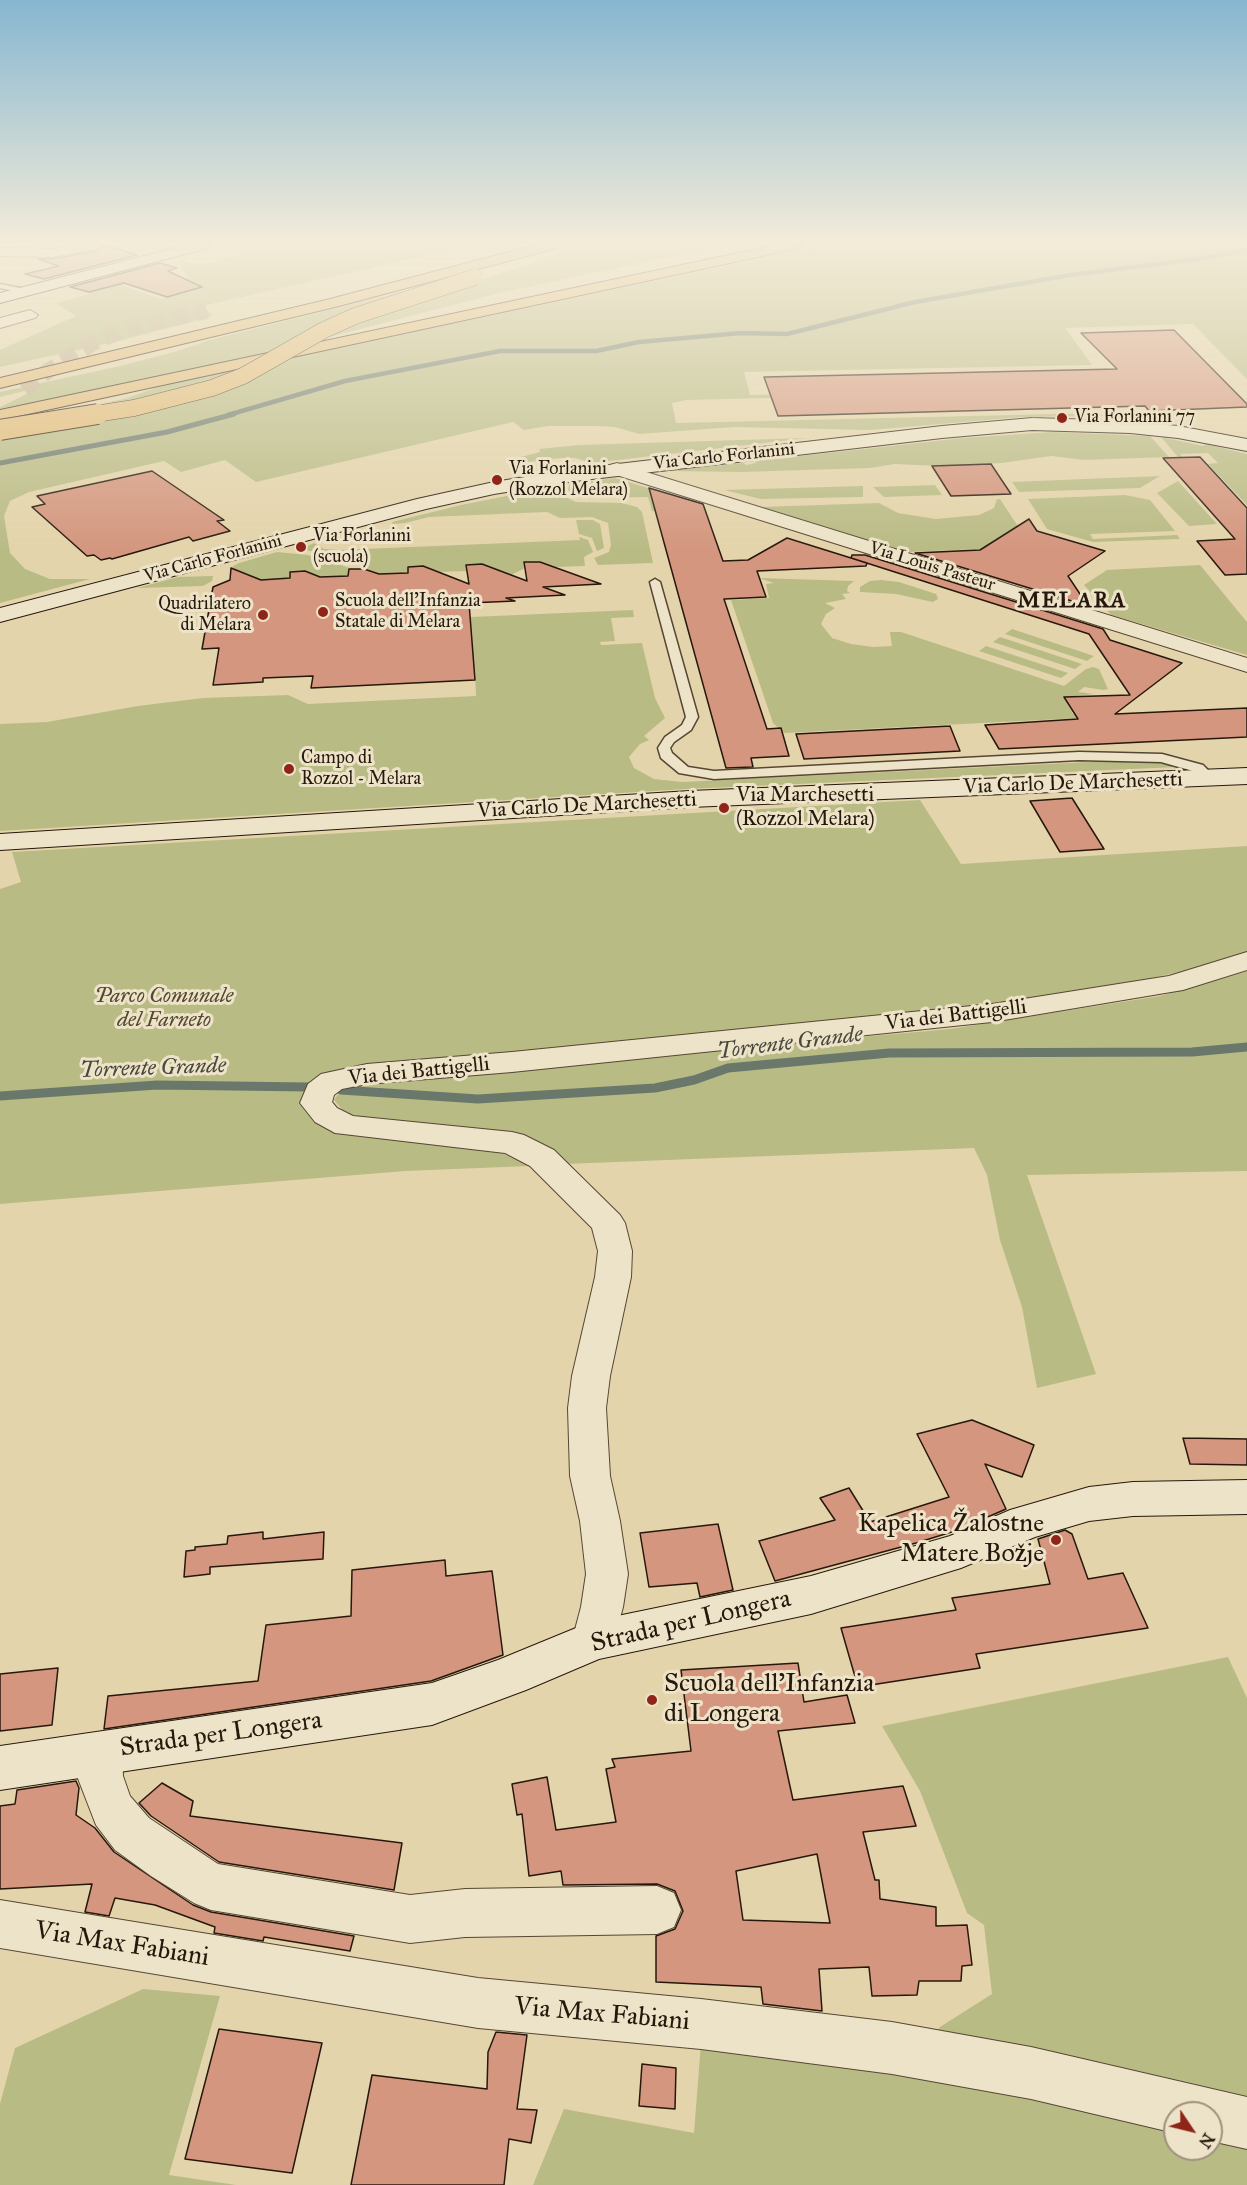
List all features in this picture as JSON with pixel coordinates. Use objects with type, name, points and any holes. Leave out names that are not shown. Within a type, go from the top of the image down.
[{"type":"main road","points":[[0,374],[121,347]]},
{"type":"main road","points":[[0,383],[143,347]]},
{"type":"main road","points":[[0,430],[134,408],[212,388],[243,376],[294,347]]},
{"type":"main road","points":[[0,415],[316,347]]},
{"type":"main road","points":[[0,402],[24,390]]},
{"type":"main road","name":"Via Carlo Forlanini","points":[[0,615],[434,501],[494,488],[617,469],[1032,424],[1085,424],[1153,429],[1247,444]]},
{"type":"main road","name":"Via Carlo De Marchesetti","points":[[0,842],[690,799],[1247,776]]},
{"type":"main road","name":"Strada per Longera","points":[[0,1768],[432,1704],[510,1676],[593,1641],[641,1629],[811,1595],[961,1550],[1025,1522],[1089,1504],[1133,1499],[1247,1497]]},
{"type":"street","name":"Via Louis Pasteur","points":[[617,469],[1247,665]]},
{"type":"street","name":"Via dei Battigelli","points":[[593,1641],[602,1607],[607,1574],[600,1521],[590,1476],[587,1408],[591,1376],[613,1277],[615,1251],[608,1222],[542,1158],[512,1143],[346,1126],[326,1115],[316,1103],[319,1091],[332,1081],[367,1074],[512,1062],[993,1013],[1173,984],[1247,961]]},
{"type":"street","name":"Strada per Longera","points":[[99,1753],[100,1776],[112,1809],[132,1834],[168,1860],[211,1886],[410,1919],[465,1913],[657,1910]]},
{"type":"street","name":"Via Max Fabiani","points":[[0,1924],[478,2003],[701,2024],[892,2048],[1031,2073],[1163,2104]]},
{"type":"street","points":[[1223,2118],[1247,2123]]},
{"type":"lane","points":[[655,582],[692,717],[687,727],[669,740],[664,748],[666,755],[684,771],[714,776],[1079,756],[1162,758],[1198,768],[1209,778]]},
{"type":"green space","points":[[7,347],[92,347],[0,367],[0,350]]},
{"type":"green space","points":[[190,347],[290,347],[0,412],[0,407],[41,387],[0,397],[0,392]]},
{"type":"green space","points":[[343,347],[1079,347],[1092,365],[744,372],[750,395],[1088,387],[1090,390],[686,400],[672,403],[676,423],[1097,413],[1105,416],[1022,417],[871,430],[734,427],[639,434],[615,427],[598,426],[548,426],[524,430],[513,422],[256,482],[225,460],[181,472],[164,461],[29,492],[10,501],[4,516],[10,553],[25,569],[50,579],[90,579],[0,603],[0,421],[42,412],[93,406],[127,398],[164,385]]},
{"type":"green space","points":[[1216,347],[1247,347],[1247,379]]},
{"type":"green space","points":[[1053,432],[1150,436],[1169,457],[1084,460],[1051,456],[1002,463],[938,466],[895,464],[870,468],[742,472],[668,471],[743,463],[746,465],[756,463],[755,461],[963,438]]},
{"type":"green space","points":[[1161,437],[1203,446],[1206,444],[1247,454],[1247,505],[1208,464],[1218,463],[1208,453],[1180,454],[1182,457],[1178,457]]},
{"type":"green space","points":[[807,438],[592,463],[575,458],[561,458],[513,464],[517,458],[540,452],[539,449],[579,445]]},
{"type":"green space","points":[[1160,476],[1140,488],[1019,492],[1012,482]]},
{"type":"green space","points":[[615,478],[658,491],[660,495],[650,493],[655,511],[652,511],[648,497],[583,498],[575,496],[568,490],[570,484]]},
{"type":"green space","points":[[1178,481],[1217,524],[1189,526],[1157,493]]},
{"type":"green space","points":[[935,485],[942,495],[884,497],[873,487]]},
{"type":"green space","points":[[863,486],[863,497],[761,499],[724,490]]},
{"type":"green space","points":[[546,488],[576,502],[622,503],[637,507],[642,512],[653,563],[598,565],[594,558],[609,552],[611,545],[608,523],[592,517],[560,518],[547,512],[429,517],[405,523],[393,524],[392,522],[461,505]]},
{"type":"green space","points":[[1125,495],[1150,500],[1175,531],[1090,534],[1093,539],[1177,535],[1180,539],[1093,542],[1047,529],[1028,499]]},
{"type":"green space","points":[[997,499],[1000,499],[1025,537],[1007,532],[990,543],[1006,548],[908,552],[761,507],[879,503],[898,513],[936,519],[979,515],[994,508]]},
{"type":"green space","points":[[576,520],[593,520],[600,524],[604,548],[597,551],[592,538],[579,534]]},
{"type":"green space","points":[[579,537],[588,540],[593,552],[584,557],[585,566],[556,567],[540,562],[525,562],[525,568],[511,575],[481,564],[467,565],[467,571],[438,572],[423,566],[408,567],[408,573],[379,574],[364,569],[364,562],[352,562],[312,551],[299,550],[314,543],[324,549],[339,550],[580,540]]},
{"type":"green space","points":[[277,552],[308,555],[353,569],[349,569],[348,576],[320,577],[305,571],[290,578],[261,580],[246,573],[231,574],[233,566],[239,563]]},
{"type":"green space","points":[[1200,565],[1247,622],[1247,655],[1111,615],[1084,585],[1107,570]]},
{"type":"green space","points":[[213,576],[212,581],[203,586],[137,588],[178,577]]},
{"type":"green space","points":[[759,578],[854,581],[848,586],[847,591],[850,593],[842,594],[846,599],[825,603],[835,608],[826,614],[821,624],[832,638],[873,647],[892,646],[890,632],[901,632],[1064,686],[1086,669],[1093,667],[1099,669],[1108,689],[1084,687],[1078,692],[1094,694],[1064,697],[1073,714],[1078,714],[1081,718],[784,733],[773,723],[731,600],[769,598],[766,584],[774,583]]},
{"type":"green space","points":[[870,581],[899,582],[936,594],[938,599],[933,602],[896,594],[860,592],[860,587]]},
{"type":"green space","points":[[633,610],[634,617],[611,618],[615,641],[600,642],[601,645],[642,643],[655,698],[665,718],[644,736],[649,740],[640,744],[629,757],[634,768],[654,779],[682,782],[1130,760],[1177,767],[686,789],[0,831],[0,724],[47,722],[138,706],[203,698],[288,695],[308,704],[476,696],[475,669],[459,670],[456,627],[471,626],[471,617]]},
{"type":"green space","points":[[1012,629],[1094,656],[1087,661],[1005,634]]},
{"type":"green space","points":[[1000,637],[1082,664],[1075,669],[993,642]]},
{"type":"green space","points":[[986,646],[1068,673],[1061,678],[979,651]]},
{"type":"green space","name":"Parco Comunale del Farneto","points":[[920,800],[961,864],[1247,846],[1247,952],[1188,970],[1107,988],[956,1010],[308,1087],[302,1106],[324,1128],[355,1136],[446,1143],[499,1152],[529,1166],[405,1171],[0,1204],[0,889],[21,882],[12,852]]},
{"type":"green space","points":[[1247,971],[1247,1171],[1027,1175],[1096,1374],[1037,1388],[1022,1307],[1000,1240],[987,1175],[974,1148],[565,1164],[347,1115],[334,1100],[341,1090],[369,1081],[950,1029],[1160,996]]},
{"type":"green space","points":[[1228,1657],[1247,1698],[1247,2185],[533,2185],[564,2109],[694,2133],[701,2043],[908,2069],[940,2027],[992,1994],[984,1925],[967,1913],[920,1791],[882,1726]]},
{"type":"green space","points":[[143,1989],[220,1996],[169,2175],[236,2185],[0,2185],[0,2104],[15,2048]]},
{"type":"building","points":[[1095,347],[1191,347],[1247,404],[1247,407],[1149,411],[1145,406],[778,416],[764,377],[1117,369]]},
{"type":"building","points":[[1200,457],[1247,508],[1247,574],[1225,575],[1197,541],[1235,539],[1163,458]]},
{"type":"building","points":[[991,464],[1011,494],[951,496],[932,466]]},
{"type":"building","points":[[152,471],[224,520],[217,521],[230,531],[193,541],[189,537],[112,559],[101,560],[94,555],[87,556],[32,507],[45,504],[37,496]]},
{"type":"building","points":[[649,488],[703,504],[723,561],[748,560],[787,538],[867,563],[866,566],[757,571],[766,597],[724,599],[767,729],[781,728],[789,756],[751,758],[753,767],[726,768]]},
{"type":"building","points":[[1029,519],[1037,531],[1105,551],[1068,576],[1088,606],[915,553],[980,550]]},
{"type":"building","points":[[852,555],[865,555],[1103,629],[1110,640],[1182,663],[1115,714],[1247,708],[1247,737],[999,749],[985,725],[1078,719],[1064,697],[1130,695],[1089,634],[851,558]]},
{"type":"building","points":[[524,562],[540,562],[601,584],[543,587],[565,595],[506,598],[515,601],[469,603],[475,680],[311,688],[313,676],[263,678],[263,682],[213,685],[219,648],[202,649],[213,587],[230,580],[231,568],[261,580],[290,578],[290,572],[305,571],[320,577],[348,576],[349,569],[364,569],[379,574],[408,573],[408,567],[423,566],[469,584],[466,565],[482,564],[527,581]]},
{"type":"building","points":[[950,726],[960,751],[804,759],[796,734]]},
{"type":"building","points":[[1072,798],[1104,849],[1060,852],[1030,801]]},
{"type":"building","points":[[972,1420],[1034,1445],[1022,1477],[985,1464],[1006,1509],[958,1530],[775,1581],[759,1541],[835,1520],[820,1498],[849,1488],[870,1522],[949,1497],[917,1434]]},
{"type":"building","points":[[1183,1438],[1247,1439],[1247,1465],[1190,1464]]},
{"type":"building","points":[[718,1524],[733,1590],[700,1597],[697,1583],[649,1587],[640,1533]]},
{"type":"building","points":[[1065,1530],[1072,1534],[1088,1579],[1123,1573],[1148,1628],[976,1654],[980,1668],[858,1687],[841,1628],[956,1610],[952,1598],[1050,1584],[1038,1539]]},
{"type":"building","points":[[263,1532],[263,1539],[324,1532],[323,1559],[210,1567],[210,1574],[184,1577],[186,1551],[195,1550],[195,1547],[227,1544],[228,1536]]},
{"type":"building","points":[[445,1560],[446,1576],[492,1571],[503,1655],[431,1681],[104,1729],[108,1696],[258,1681],[266,1625],[351,1616],[352,1570]]},
{"type":"building","points":[[798,1663],[804,1702],[847,1695],[855,1723],[778,1731],[793,1800],[903,1786],[916,1826],[863,1832],[875,1880],[879,1880],[880,1899],[936,1907],[936,1926],[967,1925],[972,1965],[962,1966],[961,1981],[919,1981],[917,1995],[872,1996],[869,1967],[819,1969],[822,2011],[763,2004],[761,1987],[656,1982],[656,1936],[675,1929],[683,1911],[675,1891],[657,1884],[563,1885],[561,1871],[529,1876],[522,1814],[517,1815],[512,1784],[547,1777],[556,1830],[616,1822],[606,1769],[615,1767],[612,1759],[691,1751],[681,1670]],"holes":[[[817,1854],[830,1923],[743,1920],[736,1871]]]},
{"type":"building","points":[[58,1668],[52,1725],[0,1731],[0,1674]]},
{"type":"building","points":[[76,1781],[79,1788],[76,1815],[95,1828],[114,1852],[193,1905],[211,1912],[354,1936],[350,1951],[264,1937],[263,1941],[214,1933],[215,1927],[155,1905],[115,1898],[109,1916],[85,1912],[92,1884],[0,1889],[0,1806],[15,1804],[17,1790]]},
{"type":"building","points":[[162,1783],[193,1801],[190,1816],[402,1843],[394,1890],[219,1862],[151,1816],[139,1803]]},
{"type":"building","points":[[219,2029],[322,2043],[292,2173],[185,2159]]},
{"type":"building","points":[[496,2032],[527,2035],[517,2109],[537,2110],[531,2143],[509,2139],[504,2185],[351,2185],[372,2075],[487,2089],[488,2052]]},
{"type":"building","points":[[642,2064],[676,2068],[675,2109],[639,2106]]},
{"type":"waterway","points":[[228,415],[345,381],[500,351],[596,351],[615,347]]},
{"type":"waterway","points":[[0,463],[167,432],[234,414]]},
{"type":"waterway","name":"Torrente Grande","points":[[341,1090],[478,1099],[655,1088],[694,1080],[728,1068],[889,1053],[1192,1052],[1247,1047]]},
{"type":"waterway","name":"Torrente Grande","points":[[0,1096],[157,1085],[308,1087]]},
{"type":"tunnel","points":[[24,390],[48,371],[87,347]]},
{"type":"place","name":"Via Forlanini 77","points":[[1062,418]]},
{"type":"place","name":"Via Forlanini (Rozzol Melara)","points":[[497,480]]},
{"type":"place","name":"Via Forlanini (scuola)","points":[[301,547]]},
{"type":"place","name":"Scuola dell'Infanzia Statale di Melara","points":[[323,612]]},
{"type":"place","name":"Quadrilatero di Melara","points":[[263,615]]},
{"type":"place","name":"Campo di Rozzol - Melara","points":[[289,769]]},
{"type":"place","name":"Via Marchesetti (Rozzol Melara)","points":[[724,808]]},
{"type":"place","name":"Kapelica Žalostne Matere Božje","points":[[1056,1540]]},
{"type":"place","name":"Scuola dell'Infanzia di Longera","points":[[652,1700]]},
{"type":"district","name":"MELARA","points":[[1072,602]]}]
